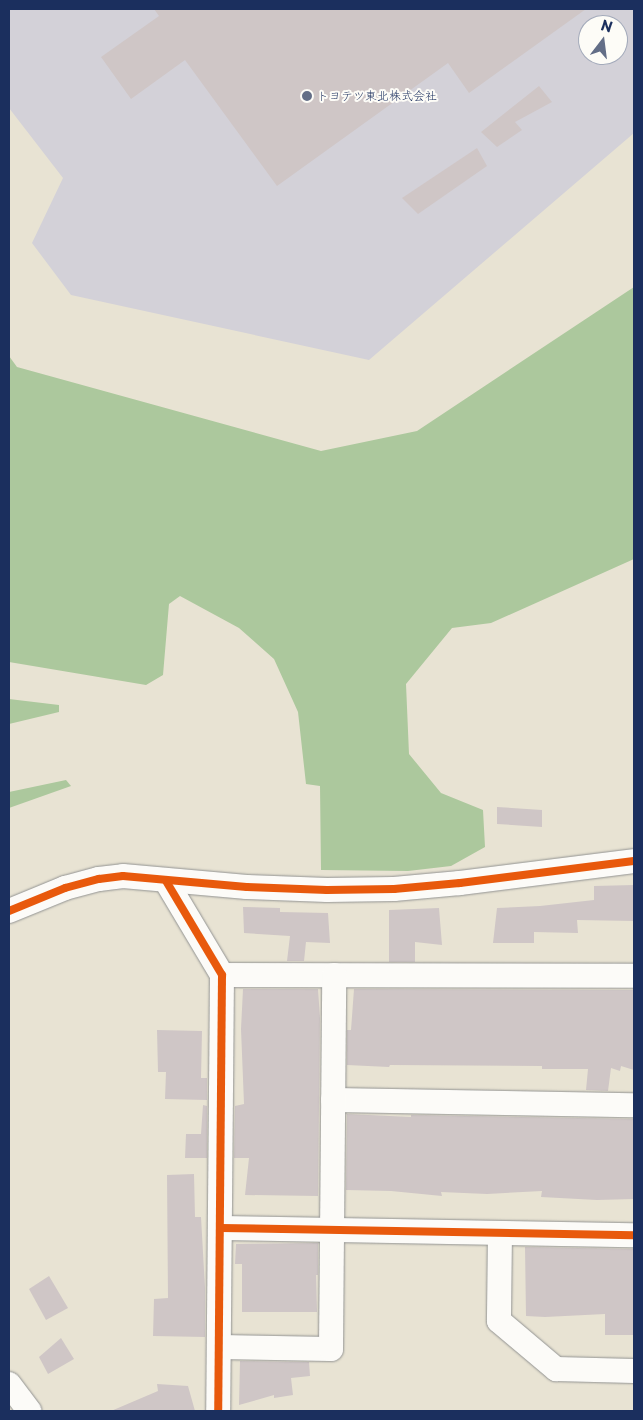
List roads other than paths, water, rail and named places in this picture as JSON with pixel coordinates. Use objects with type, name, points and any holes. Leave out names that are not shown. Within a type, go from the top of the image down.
[{"type":"street","points":[[9,911],[65,888],[99,879],[123,876],[166,881],[326,890],[394,889],[460,883],[634,861]]},
{"type":"street","points":[[166,881],[222,975],[218,1411]]},
{"type":"street","points":[[222,975],[634,976]]},
{"type":"street","points":[[219,1347],[331,1349],[334,975]]},
{"type":"street","points":[[333,1100],[634,1105]]},
{"type":"street","points":[[221,1228],[634,1235]]},
{"type":"street","points":[[500,1233],[499,1321],[556,1369],[634,1371]]},
{"type":"street","points":[[9,1384],[29,1411]]},
{"type":"place","name":"トヨテツ東北株式会社","points":[[307,96]]}]
